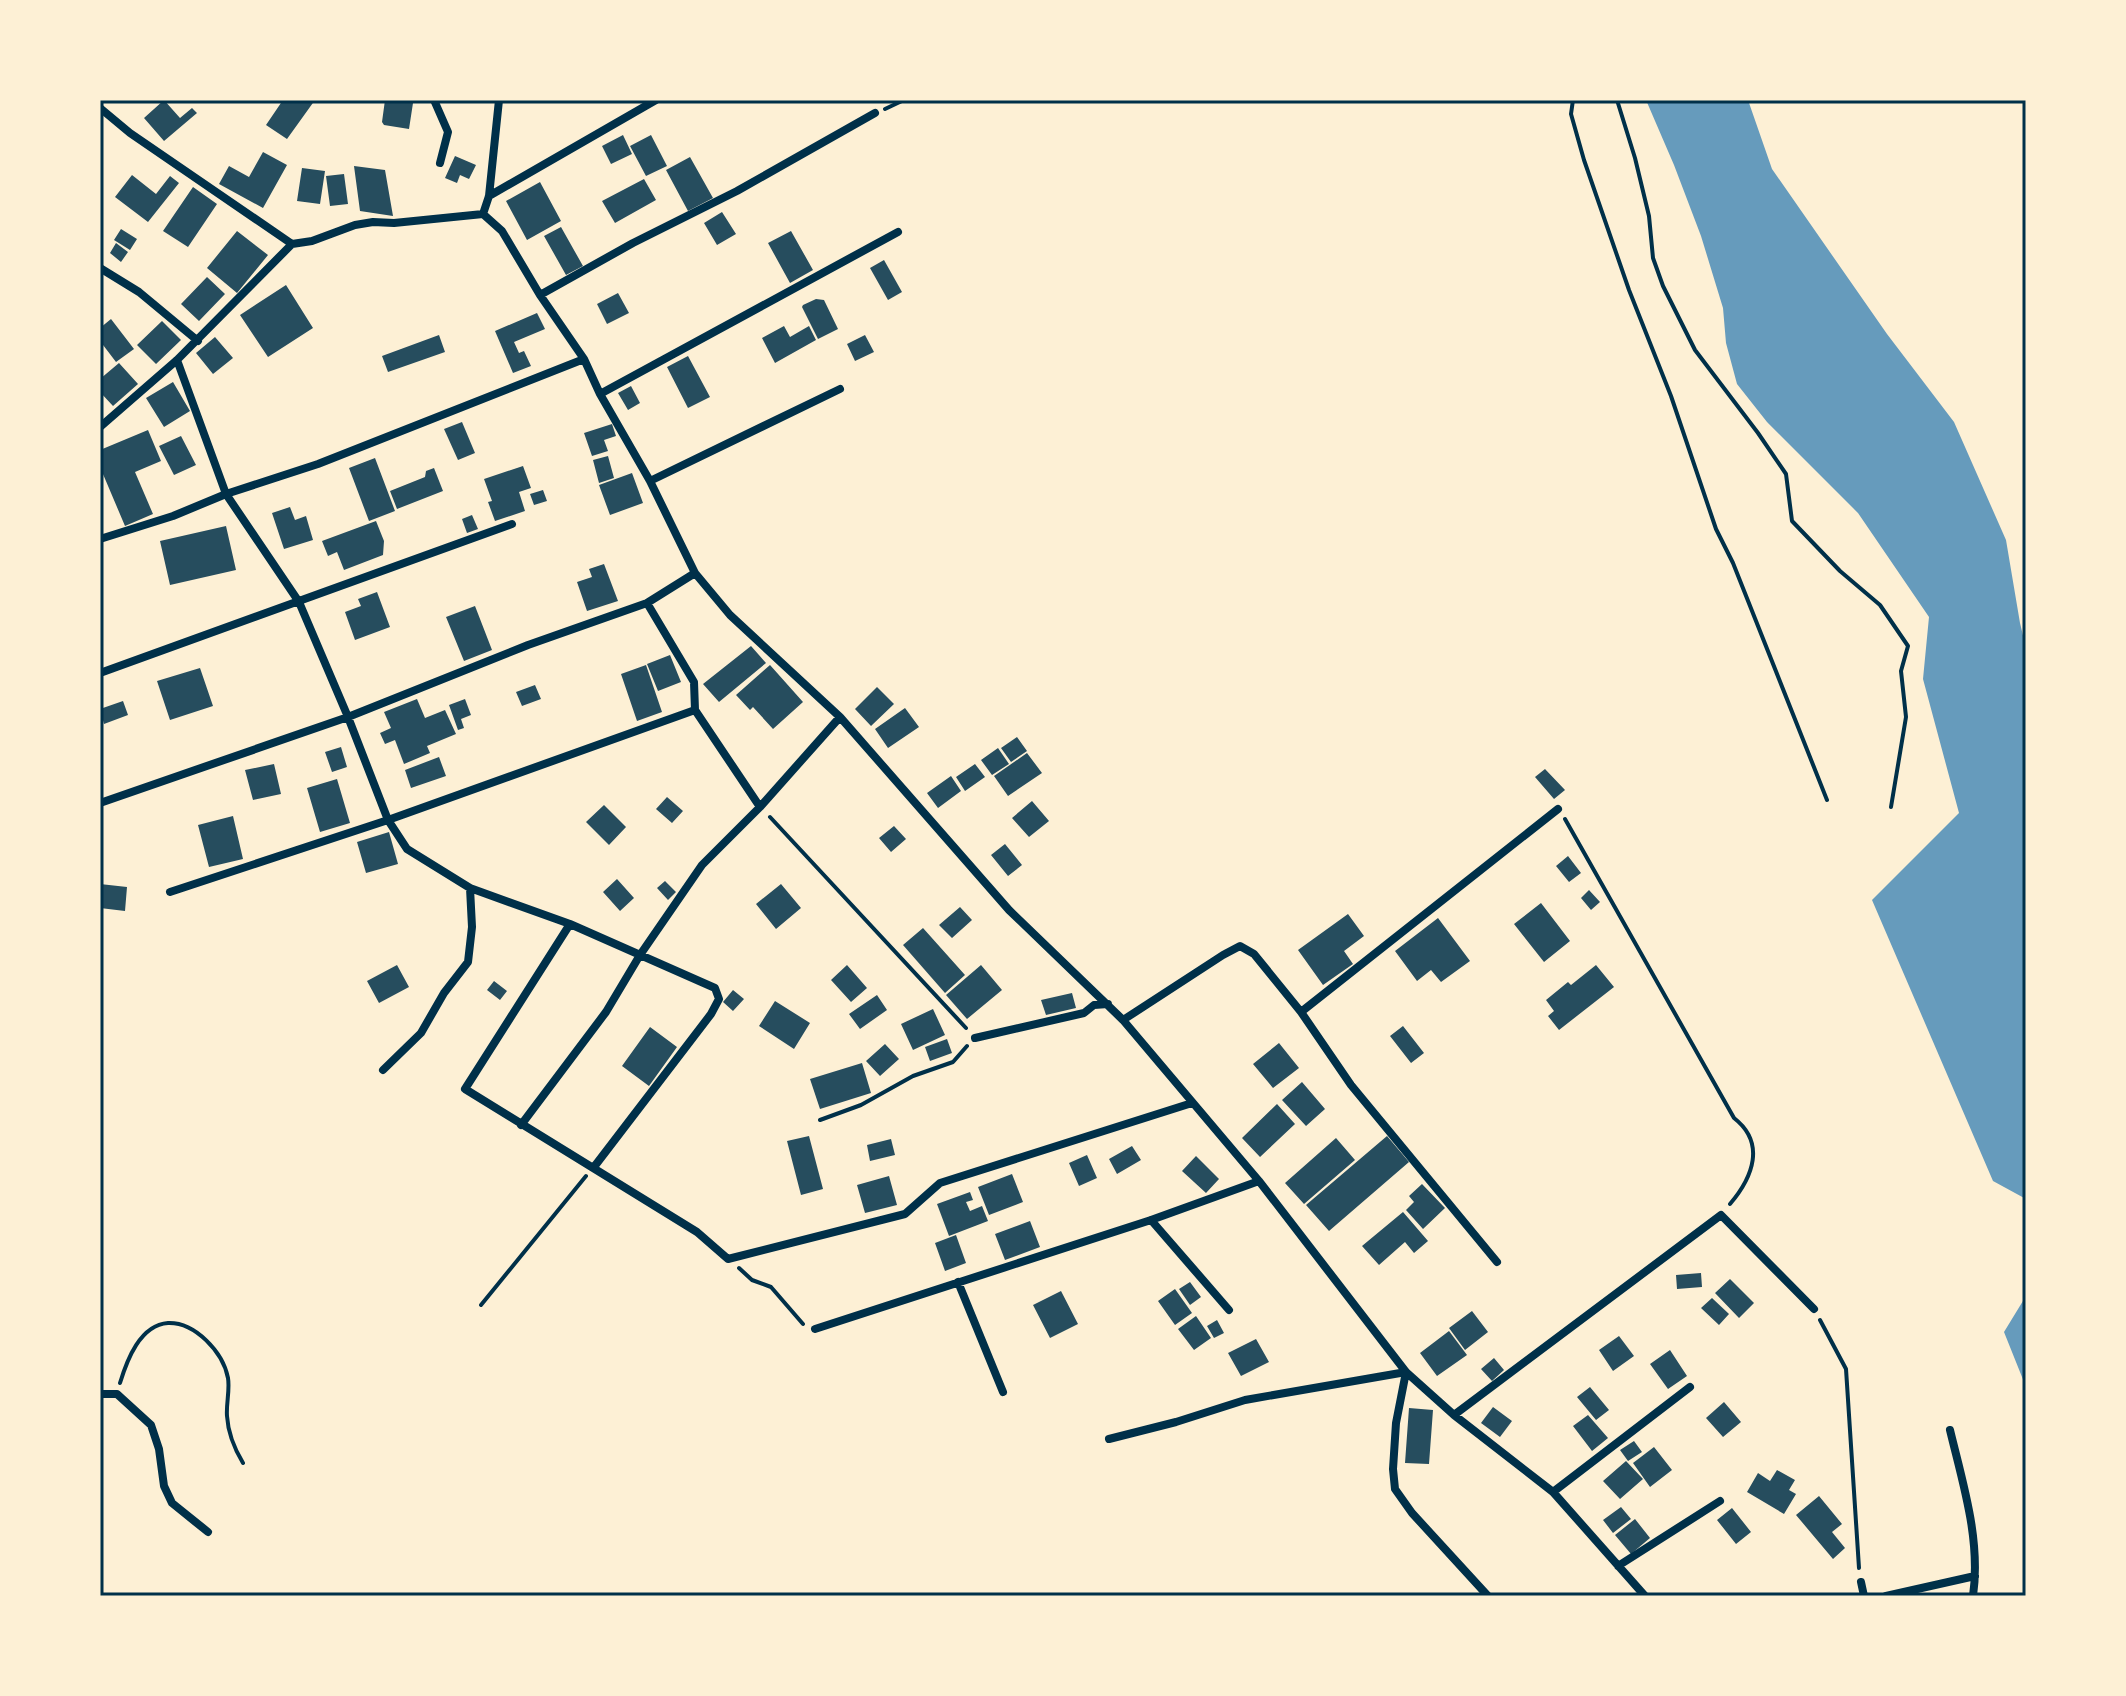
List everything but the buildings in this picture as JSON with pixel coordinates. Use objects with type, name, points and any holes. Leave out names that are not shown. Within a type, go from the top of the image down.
[{"type":"street","points":[[434,100],[448,132],[440,163]]},
{"type":"street","points":[[483,214],[489,196],[499,100]]},
{"type":"street","points":[[489,196],[656,100]]},
{"type":"street","points":[[100,108],[130,133],[292,244]]},
{"type":"street","points":[[540,295],[633,243],[737,191],[875,113]]},
{"type":"street","points":[[100,427],[198,341],[292,244],[373,222],[394,223],[483,214],[502,231],[540,295],[584,359],[600,394],[650,481],[695,573],[730,615],[840,717],[1009,910],[1123,1020],[1259,1181],[1406,1372],[1454,1415],[1553,1492],[1645,1596]]},
{"type":"street","points":[[600,394],[898,232]]},
{"type":"street","points":[[100,268],[139,292],[198,341]]},
{"type":"street","points":[[100,539],[318,464],[584,359]]},
{"type":"street","points":[[177,360],[226,494],[299,602],[388,820],[407,849],[470,888],[570,924],[715,988],[719,999],[711,1014],[594,1167]]},
{"type":"street","points":[[650,481],[840,389]]},
{"type":"street","points":[[100,673],[512,524]]},
{"type":"street","points":[[100,803],[348,717],[528,645],[647,603],[695,573]]},
{"type":"street","points":[[647,603],[694,682],[695,710],[760,807]]},
{"type":"street","points":[[170,892],[388,820],[695,710]]},
{"type":"street","points":[[521,1125],[606,1012],[640,955],[702,865],[760,807],[840,717]]},
{"type":"street","points":[[1301,1012],[1558,809]]},
{"type":"street","points":[[383,1070],[421,1033],[444,993],[468,962],[472,927],[470,888]]},
{"type":"street","points":[[570,924],[465,1089],[697,1232],[728,1259],[905,1214],[940,1183],[1192,1103]]},
{"type":"street","points":[[1123,1020],[1240,946],[1254,954],[1301,1012],[1351,1085],[1497,1262]]},
{"type":"street","points":[[975,1038],[1084,1013],[1094,1005],[1108,1004]]},
{"type":"street","points":[[815,1329],[1151,1220],[1259,1181]]},
{"type":"street","points":[[1454,1415],[1721,1215],[1814,1309]]},
{"type":"street","points":[[1151,1220],[1229,1310]]},
{"type":"street","points":[[958,1282],[1003,1392]]},
{"type":"street","points":[[1109,1439],[1245,1400],[1406,1372]]},
{"type":"street","points":[[1406,1372],[1396,1423],[1395,1489],[1412,1513],[1488,1596]]},
{"type":"street","points":[[1553,1492],[1690,1387]]},
{"type":"street","points":[[100,1394],[117,1394],[151,1425],[159,1449],[164,1486],[172,1503],[208,1532]]},
{"type":"street","points":[[1950,1430],[1970,1510],[1975,1576],[1973,1596]]},
{"type":"street","points":[[1618,1566],[1720,1501]]},
{"type":"street","points":[[1886,1596],[1975,1576]]},
{"type":"street","points":[[1861,1582],[1864,1596]]},
{"type":"path","points":[[875,113],[904,100]]},
{"type":"path","points":[[1573,100],[1571,114],[1584,160],[1629,290],[1671,396],[1716,529],[1733,563],[1827,800]]},
{"type":"path","points":[[1617,100],[1649,216],[1653,258],[1663,286],[1695,350],[1786,474],[1792,521],[1840,571],[1880,605],[1908,646],[1901,671],[1906,717],[1891,807]]},
{"type":"path","points":[[760,807],[975,1038],[953,1062],[913,1076],[861,1105],[820,1120]]},
{"type":"path","points":[[1558,809],[1734,1118],[1747,1128],[1754,1149],[1750,1174],[1742,1190],[1721,1215]]},
{"type":"path","points":[[481,1305],[594,1167]]},
{"type":"path","points":[[728,1259],[752,1280],[771,1287],[804,1326],[815,1329]]},
{"type":"path","points":[[1814,1309],[1846,1369],[1861,1582]]},
{"type":"path","points":[[117,1394],[126,1364],[144,1334],[158,1324],[178,1323],[194,1330],[219,1355],[228,1378],[227,1417],[232,1444],[243,1463]]},
{"type":"water","points":[[1646,100],[1748,100],[1772,169],[1887,334],[1954,422],[2006,540],[2026,648],[2026,1199],[1993,1181],[1872,900],[1959,813],[1923,679],[1929,617],[1858,513],[1767,422],[1737,384],[1726,343],[1723,308],[1701,236]]},
{"type":"water","points":[[2026,1296],[2026,1387],[2004,1332]]}]
